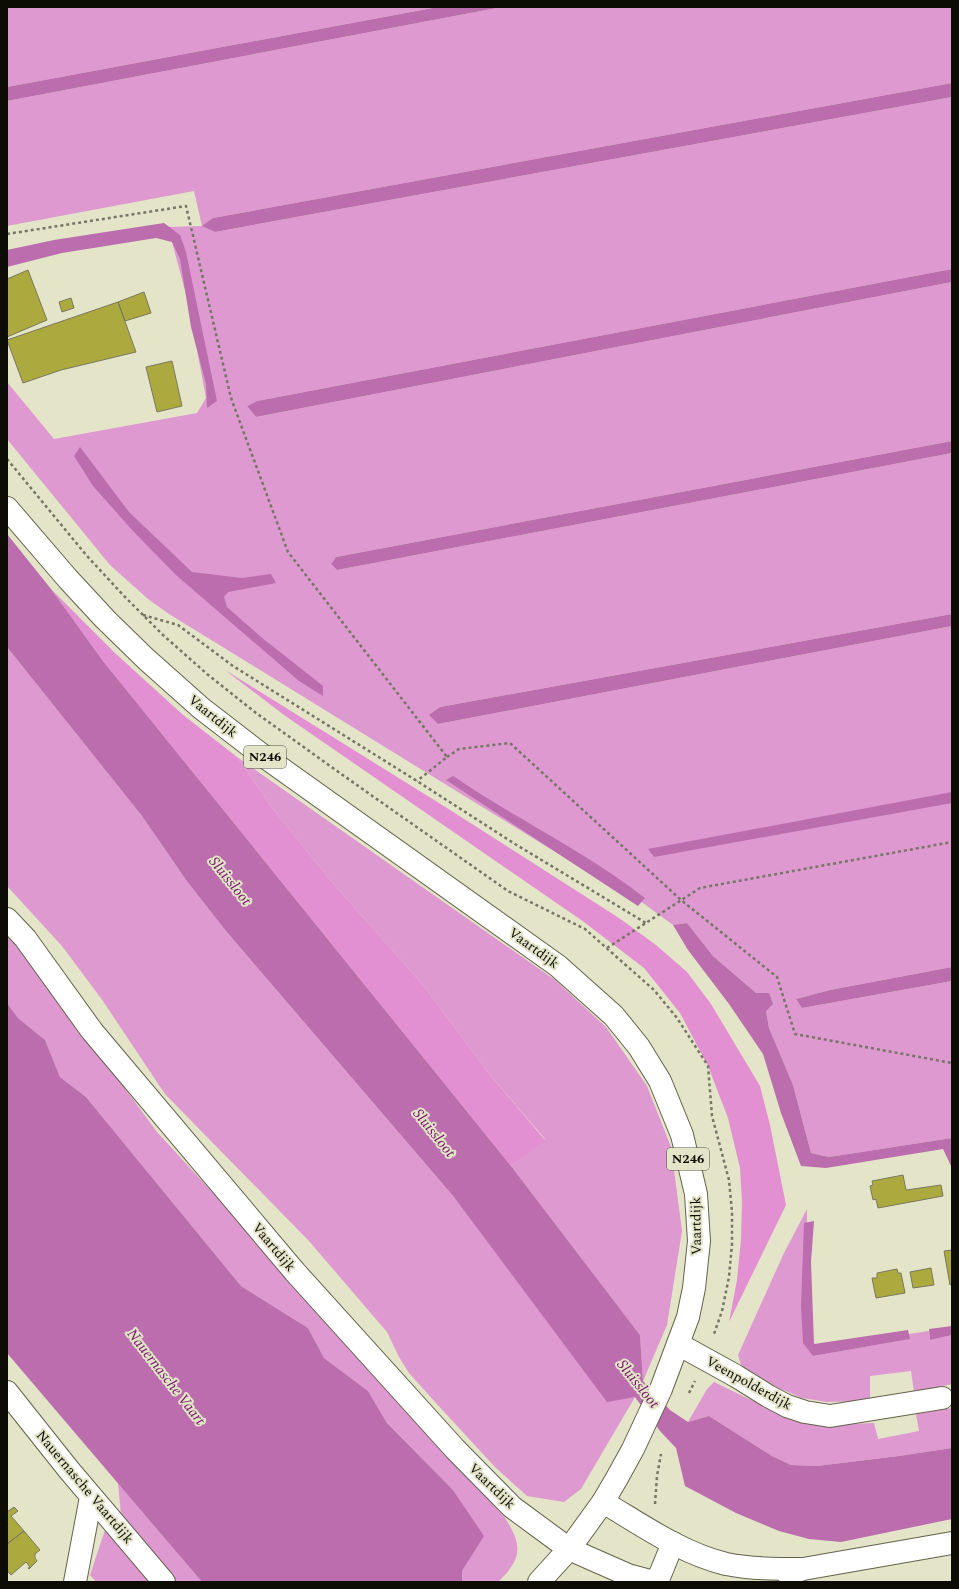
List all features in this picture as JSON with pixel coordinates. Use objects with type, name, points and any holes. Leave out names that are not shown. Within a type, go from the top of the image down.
[{"type":"street","name":"Vaartdijk","points":[[7,508],[68,579],[105,619],[146,659],[201,708],[264,757],[558,966],[618,1021],[639,1047],[660,1081],[682,1135],[696,1194],[699,1241],[694,1288],[688,1317],[661,1389],[633,1450],[603,1502],[569,1549],[539,1582]]},
{"type":"street","name":"Vaartdijk","points":[[7,919],[25,938],[92,1031],[306,1284],[455,1450],[512,1507],[569,1549]]},
{"type":"street","name":"Veenpolderdijk","points":[[678,1344],[736,1376],[768,1396],[787,1406],[805,1412],[830,1416],[942,1398]]},
{"type":"street","name":"Nauernasche Vaartdijk","points":[[7,1392],[91,1497],[164,1582]]},
{"type":"street","points":[[75,1582],[91,1497]]},
{"type":"street","points":[[603,1502],[673,1543],[692,1552],[726,1564],[764,1568],[803,1569]]},
{"type":"street","points":[[569,1549],[628,1575],[655,1582],[673,1543]]},
{"type":"street","points":[[752,1582],[803,1569],[952,1543]]},
{"type":"path","points":[[7,234],[186,206],[231,398],[288,552],[447,757]]},
{"type":"path","points":[[156,619],[178,626],[233,666],[515,844],[646,922]]},
{"type":"path","points":[[417,781],[447,757],[460,749],[510,743],[681,900],[777,977],[795,1034],[952,1063]]},
{"type":"path","points":[[607,948],[700,888],[952,842]]},
{"type":"shaded area","points":[[7,7],[438,7],[7,87]]},
{"type":"shaded area","points":[[502,7],[952,7],[952,83],[213,218],[203,226],[215,232],[952,97],[952,269],[257,401],[247,406],[256,417],[952,282],[952,441],[336,557],[331,564],[337,570],[952,453],[952,614],[440,707],[430,715],[438,724],[952,626],[952,967],[830,990],[796,999],[802,1008],[952,981],[952,1138],[829,1157],[811,1153],[793,1085],[769,1028],[766,1011],[769,993],[756,993],[713,956],[687,923],[673,925],[639,900],[591,874],[169,614],[148,599],[110,565],[7,439],[7,382],[54,439],[197,413],[206,398],[188,302],[168,227],[202,226],[194,191],[7,226],[7,101]]},
{"type":"shaded area","points":[[51,589],[115,653],[182,714],[237,757],[273,809],[331,881],[423,985],[490,1075],[545,1140],[511,1166],[103,661]]},
{"type":"shaded area","points":[[7,647],[142,816],[186,880],[226,931],[454,1197],[635,1397],[581,1489],[564,1502],[527,1496],[495,1467],[436,1403],[409,1373],[399,1357],[387,1332],[309,1241],[165,1094],[103,1001],[62,946],[7,886]]},
{"type":"shaded area","points":[[225,670],[447,808],[619,918],[656,945],[687,972],[711,1004],[760,1086],[770,1125],[786,1205],[729,1322],[737,1280],[741,1239],[742,1202],[740,1168],[728,1118],[708,1066],[680,1013],[644,968],[584,922],[284,715]]},
{"type":"shaded area","points":[[237,757],[555,980],[606,1027],[647,1086],[671,1147],[682,1231],[667,1325],[643,1381],[640,1335],[511,1166],[545,1139],[490,1075],[423,985],[331,881],[273,809]]},
{"type":"shaded area","points":[[7,928],[157,1132],[283,1269],[505,1518],[515,1537],[517,1552],[516,1559],[512,1566],[498,1582],[462,1582],[462,1571],[483,1536],[453,1490],[387,1423],[368,1391],[324,1358],[308,1328],[241,1286],[86,1097],[60,1077],[45,1040],[18,1018],[7,1003]]},
{"type":"shaded area","points":[[807,1209],[807,1223],[804,1223],[813,1356],[909,1339],[909,1334],[929,1331],[930,1340],[952,1335],[952,1384],[914,1392],[911,1371],[870,1376],[870,1401],[827,1402],[802,1398],[776,1387],[741,1365],[738,1355],[784,1253]]},
{"type":"shaded area","points":[[714,1382],[788,1418],[825,1425],[874,1423],[878,1439],[919,1431],[916,1414],[952,1408],[952,1448],[817,1466],[791,1465],[772,1456],[709,1416],[688,1422],[707,1389]]},
{"type":"shaded area","points":[[118,1483],[202,1582],[174,1582],[121,1515]]},
{"type":"shaded area","points":[[105,1530],[149,1582],[96,1582],[90,1575]]},
{"type":"water","points":[[438,7],[502,7],[7,101],[7,87]]},
{"type":"water","points":[[952,83],[952,97],[215,232],[202,226],[213,218]]},
{"type":"water","points":[[164,223],[180,235],[186,252],[217,401],[207,408],[206,384],[191,327],[180,259],[172,242],[156,238],[62,253],[7,267],[7,250],[54,240]]},
{"type":"water","points":[[952,269],[952,282],[256,417],[247,406],[257,401]]},
{"type":"water","points":[[952,441],[952,453],[337,570],[331,564],[336,557]]},
{"type":"water","points":[[80,447],[129,512],[192,572],[242,578],[271,574],[276,583],[228,592],[224,597],[227,607],[261,637],[323,686],[323,696],[299,681],[176,575],[133,531],[93,486],[74,456]]},
{"type":"water","name":"Sluissloot","points":[[7,534],[51,589],[103,661],[511,1166],[640,1335],[643,1381],[670,1410],[688,1422],[709,1416],[772,1456],[791,1465],[817,1466],[952,1448],[952,1519],[841,1542],[809,1539],[779,1531],[736,1513],[685,1486],[676,1448],[660,1431],[635,1397],[607,1402],[454,1197],[226,931],[186,880],[142,816],[7,647]]},
{"type":"water","points":[[952,614],[952,626],[438,724],[429,715],[440,707]]},
{"type":"water","points":[[453,776],[501,807],[599,865],[645,898],[638,906],[446,780]]},
{"type":"water","points":[[952,792],[952,803],[654,857],[648,849]]},
{"type":"water","points":[[687,923],[713,956],[756,993],[769,993],[773,1004],[766,1011],[769,1028],[793,1085],[811,1153],[829,1157],[952,1138],[952,1173],[951,1166],[943,1149],[826,1168],[801,1166],[781,1113],[763,1054],[729,1004],[688,950],[673,925]]},
{"type":"water","points":[[952,967],[952,981],[802,1008],[796,999],[830,990]]},
{"type":"water","name":"Nauernasche Vaart","points":[[7,1003],[18,1018],[45,1040],[60,1077],[86,1097],[241,1286],[308,1328],[324,1358],[368,1391],[387,1423],[453,1490],[484,1536],[462,1571],[462,1582],[202,1582],[7,1353]]},
{"type":"water","points":[[814,1221],[811,1262],[814,1344],[908,1330],[910,1339],[813,1356],[803,1343],[801,1306],[804,1223]]},
{"type":"water","points":[[952,1326],[952,1335],[930,1340],[929,1329]]},
{"type":"building","points":[[28,270],[47,320],[7,337],[7,279]]},
{"type":"building","points":[[144,292],[151,313],[125,321],[118,302]]},
{"type":"building","points":[[71,298],[74,308],[62,312],[59,302]]},
{"type":"building","points":[[118,302],[136,352],[61,370],[23,383],[7,340]]},
{"type":"building","points":[[172,361],[182,406],[157,412],[146,367]]},
{"type":"building","points":[[903,1175],[906,1190],[941,1185],[943,1196],[878,1208],[876,1199],[873,1200],[870,1186],[873,1185],[872,1181]]},
{"type":"building","points":[[952,1250],[952,1284],[950,1285],[944,1251]]},
{"type":"building","points":[[931,1268],[934,1285],[913,1288],[910,1272]]},
{"type":"building","points":[[897,1269],[898,1273],[901,1273],[905,1293],[876,1298],[872,1278],[877,1278],[877,1273]]},
{"type":"building","points":[[14,1507],[18,1511],[11,1516],[24,1531],[7,1544],[7,1512]]},
{"type":"building","points":[[24,1531],[40,1550],[35,1554],[37,1561],[29,1569],[28,1568],[30,1567],[26,1562],[11,1575],[7,1571],[7,1544]]}]
